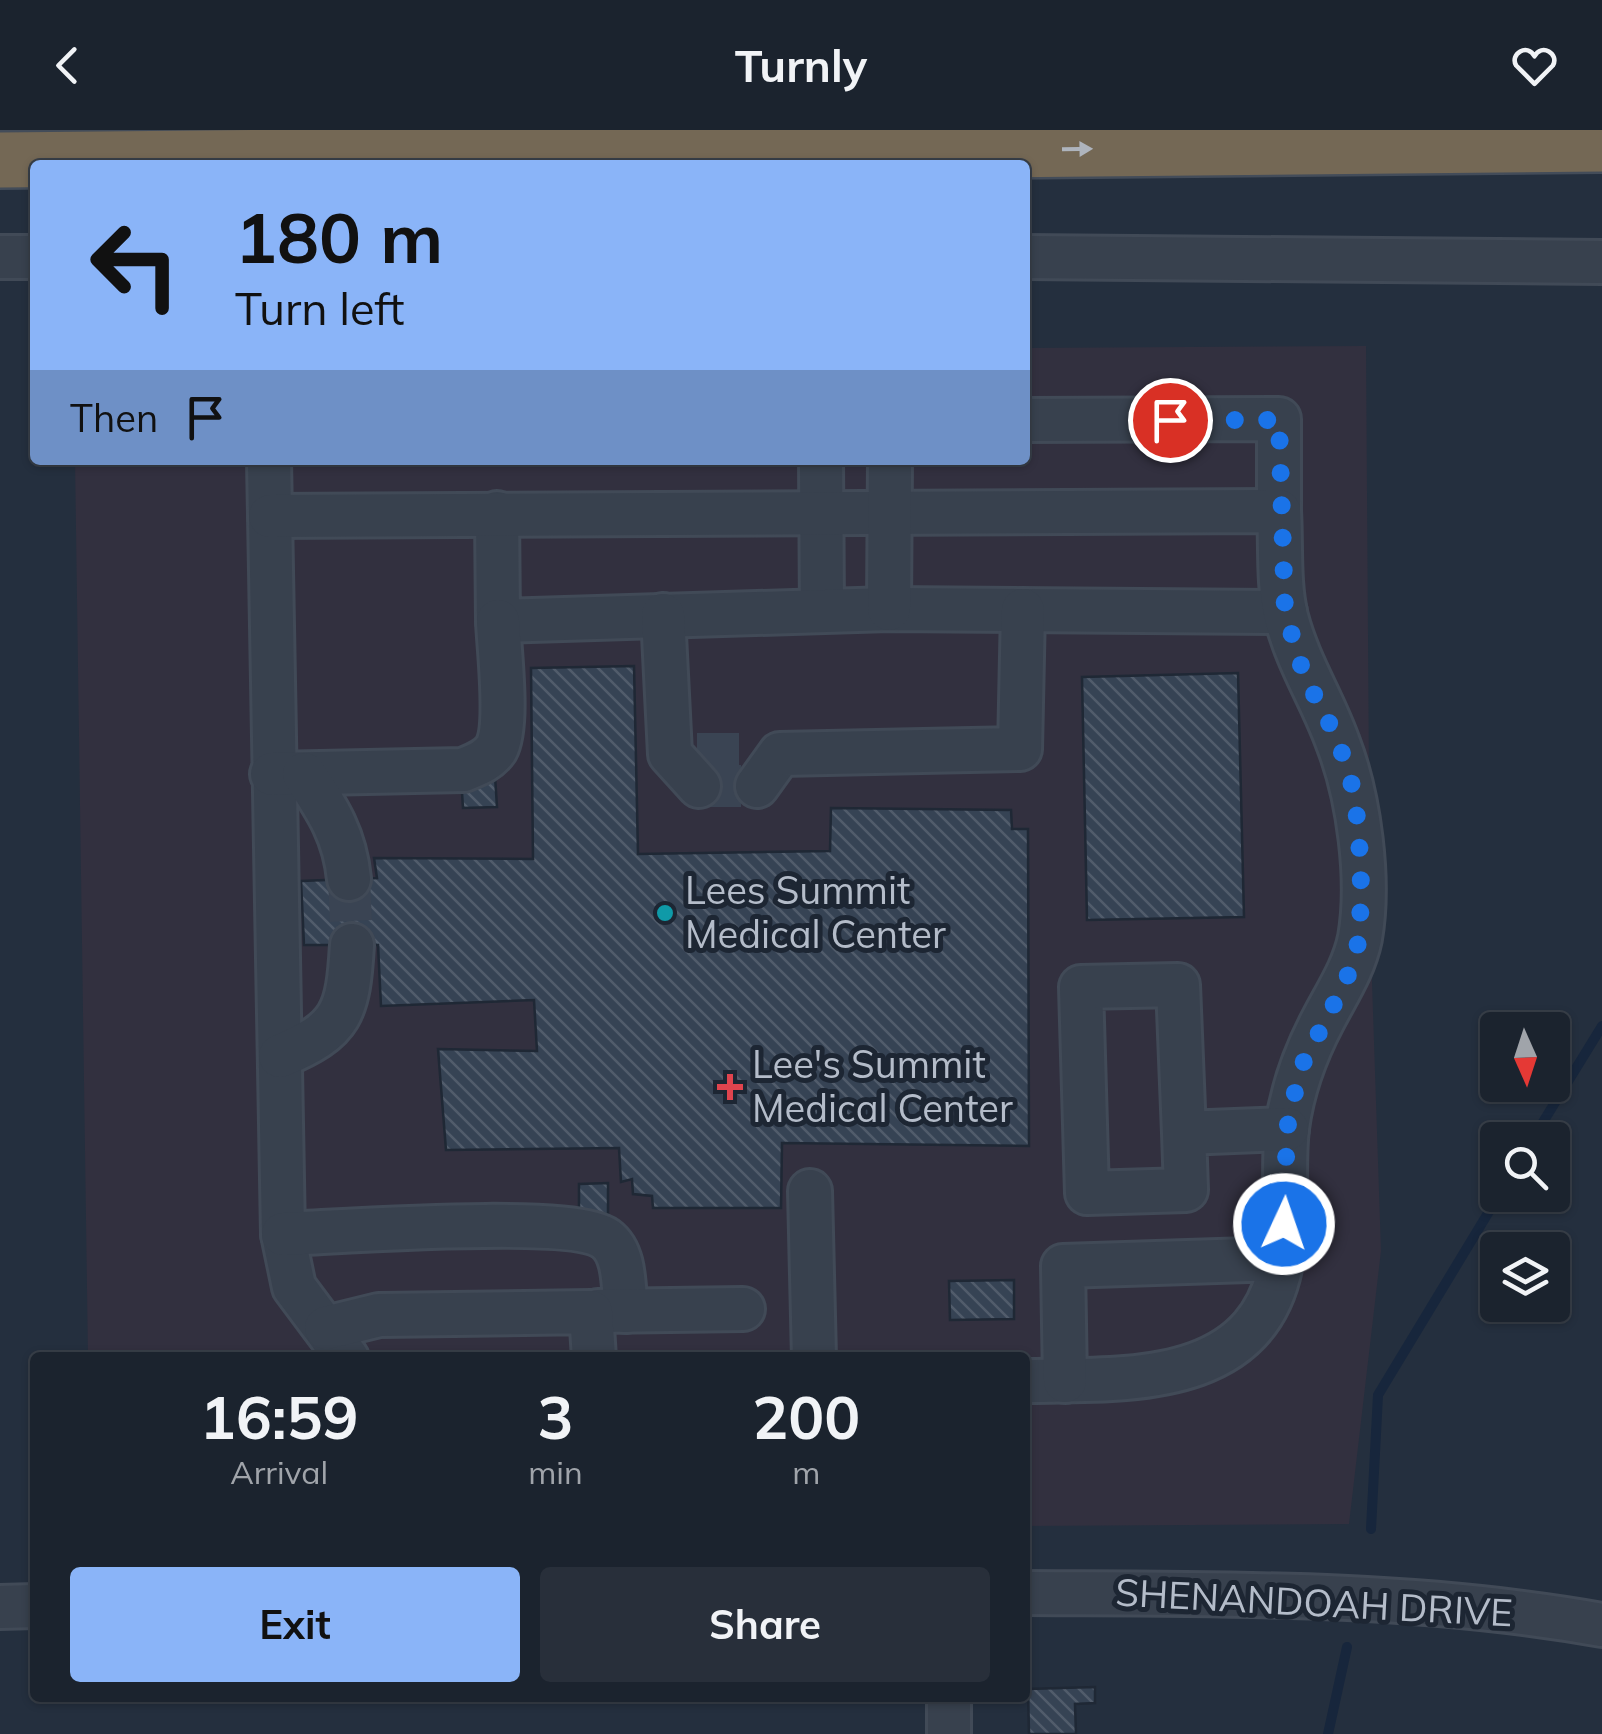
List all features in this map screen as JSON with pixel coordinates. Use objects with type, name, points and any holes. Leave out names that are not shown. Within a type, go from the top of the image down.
[{"type":"highway","points":[[0,160],[1602,144]]},
{"type":"street","points":[[0,257],[30,257]]},
{"type":"street","points":[[1030,257],[1602,262]]},
{"type":"street","points":[[1030,420],[1279,420],[1285,612],[1304,675],[1338,740],[1355,795],[1361,866],[1360,937],[1346,981],[1300,1069],[1287,1129],[1282,1258],[1269,1304],[1242,1340],[1190,1369],[1122,1379],[1045,1381],[1063,1266],[1282,1258]]},
{"type":"street","points":[[268,465],[288,774],[280,1056],[283,1234],[294,1287],[337,1343],[379,1316],[743,1309]]},
{"type":"street","points":[[821,465],[822,610]]},
{"type":"street","points":[[889,609],[890,465]]},
{"type":"street","points":[[270,516],[890,516],[1279,511]]},
{"type":"street","points":[[288,774],[463,770],[483,762],[497,748],[500,728],[496,513]]},
{"type":"street","points":[[498,621],[889,609],[1285,612]]},
{"type":"street","points":[[764,765],[1020,749],[1023,610]]},
{"type":"street","points":[[663,616],[689,765]]},
{"type":"street","points":[[288,774],[336,821],[346,844],[349,880]]},
{"type":"street","points":[[280,1056],[321,1039],[341,1013],[350,986],[352,945]]},
{"type":"street","points":[[1178,986],[1184,1133],[1186,1190],[1087,1193],[1081,988],[1178,986]]},
{"type":"street","points":[[1184,1133],[1287,1129]]},
{"type":"street","points":[[810,1191],[814,1352]]},
{"type":"street","points":[[283,1234],[514,1228],[604,1237],[619,1252],[609,1311],[596,1352]]},
{"type":"street","name":"SHENANDOAH DRIVE","points":[[1030,1593],[1294,1594],[1526,1612],[1602,1625]]},
{"type":"street","points":[[0,1606],[30,1606]]},
{"type":"street","points":[[949,1702],[949,1734]]},
{"type":"shaded area","name":"Lee's Summit Medical Center","points":[[1366,346],[1370,922],[1381,1251],[1349,1524],[1030,1526],[1030,1352],[88,1352],[75,465],[1030,465],[1030,348]]},
{"type":"building","name":"Lees Summit Medical Center","points":[[634,666],[638,854],[830,851],[831,808],[1011,810],[1012,829],[1028,829],[1029,1146],[782,1143],[781,1208],[653,1208],[652,1196],[633,1194],[632,1179],[621,1182],[619,1148],[446,1150],[438,1049],[537,1051],[534,1000],[381,1006],[378,945],[304,945],[301,881],[377,878],[374,858],[533,859],[531,668]]},
{"type":"building","points":[[1238,673],[1244,917],[1087,920],[1082,677]]},
{"type":"building","points":[[495,776],[497,807],[463,808],[461,777]]},
{"type":"building","points":[[608,1183],[608,1216],[579,1216],[579,1184]]},
{"type":"building","points":[[1014,1280],[1014,1319],[950,1320],[949,1281]]},
{"type":"building","points":[[1095,1687],[1095,1703],[1075,1704],[1076,1734],[1029,1734],[1030,1689]]},
{"type":"waterway","points":[[1543,1122],[1602,1026]]},
{"type":"waterway","points":[[1371,1529],[1378,1395],[1489,1212]]},
{"type":"waterway","points":[[1328,1734],[1347,1647]]},
{"type":"tunnel","points":[[697,754],[756,754]]},
{"type":"tunnel","points":[[699,786],[757,786]]},
{"type":"tunnel","points":[[349,879],[352,945]]},
{"type":"place","name":"Lees Summit Medical Center","points":[[665,913]]},
{"type":"place","name":"Lee's Summit Medical Center","points":[[730,1087]]},
{"type":"route","points":[[1170,420],[1279,420],[1285,612],[1304,675],[1338,740],[1355,795],[1361,866],[1360,937],[1346,981],[1322,1020],[1300,1069],[1287,1129],[1284,1224]]}]
